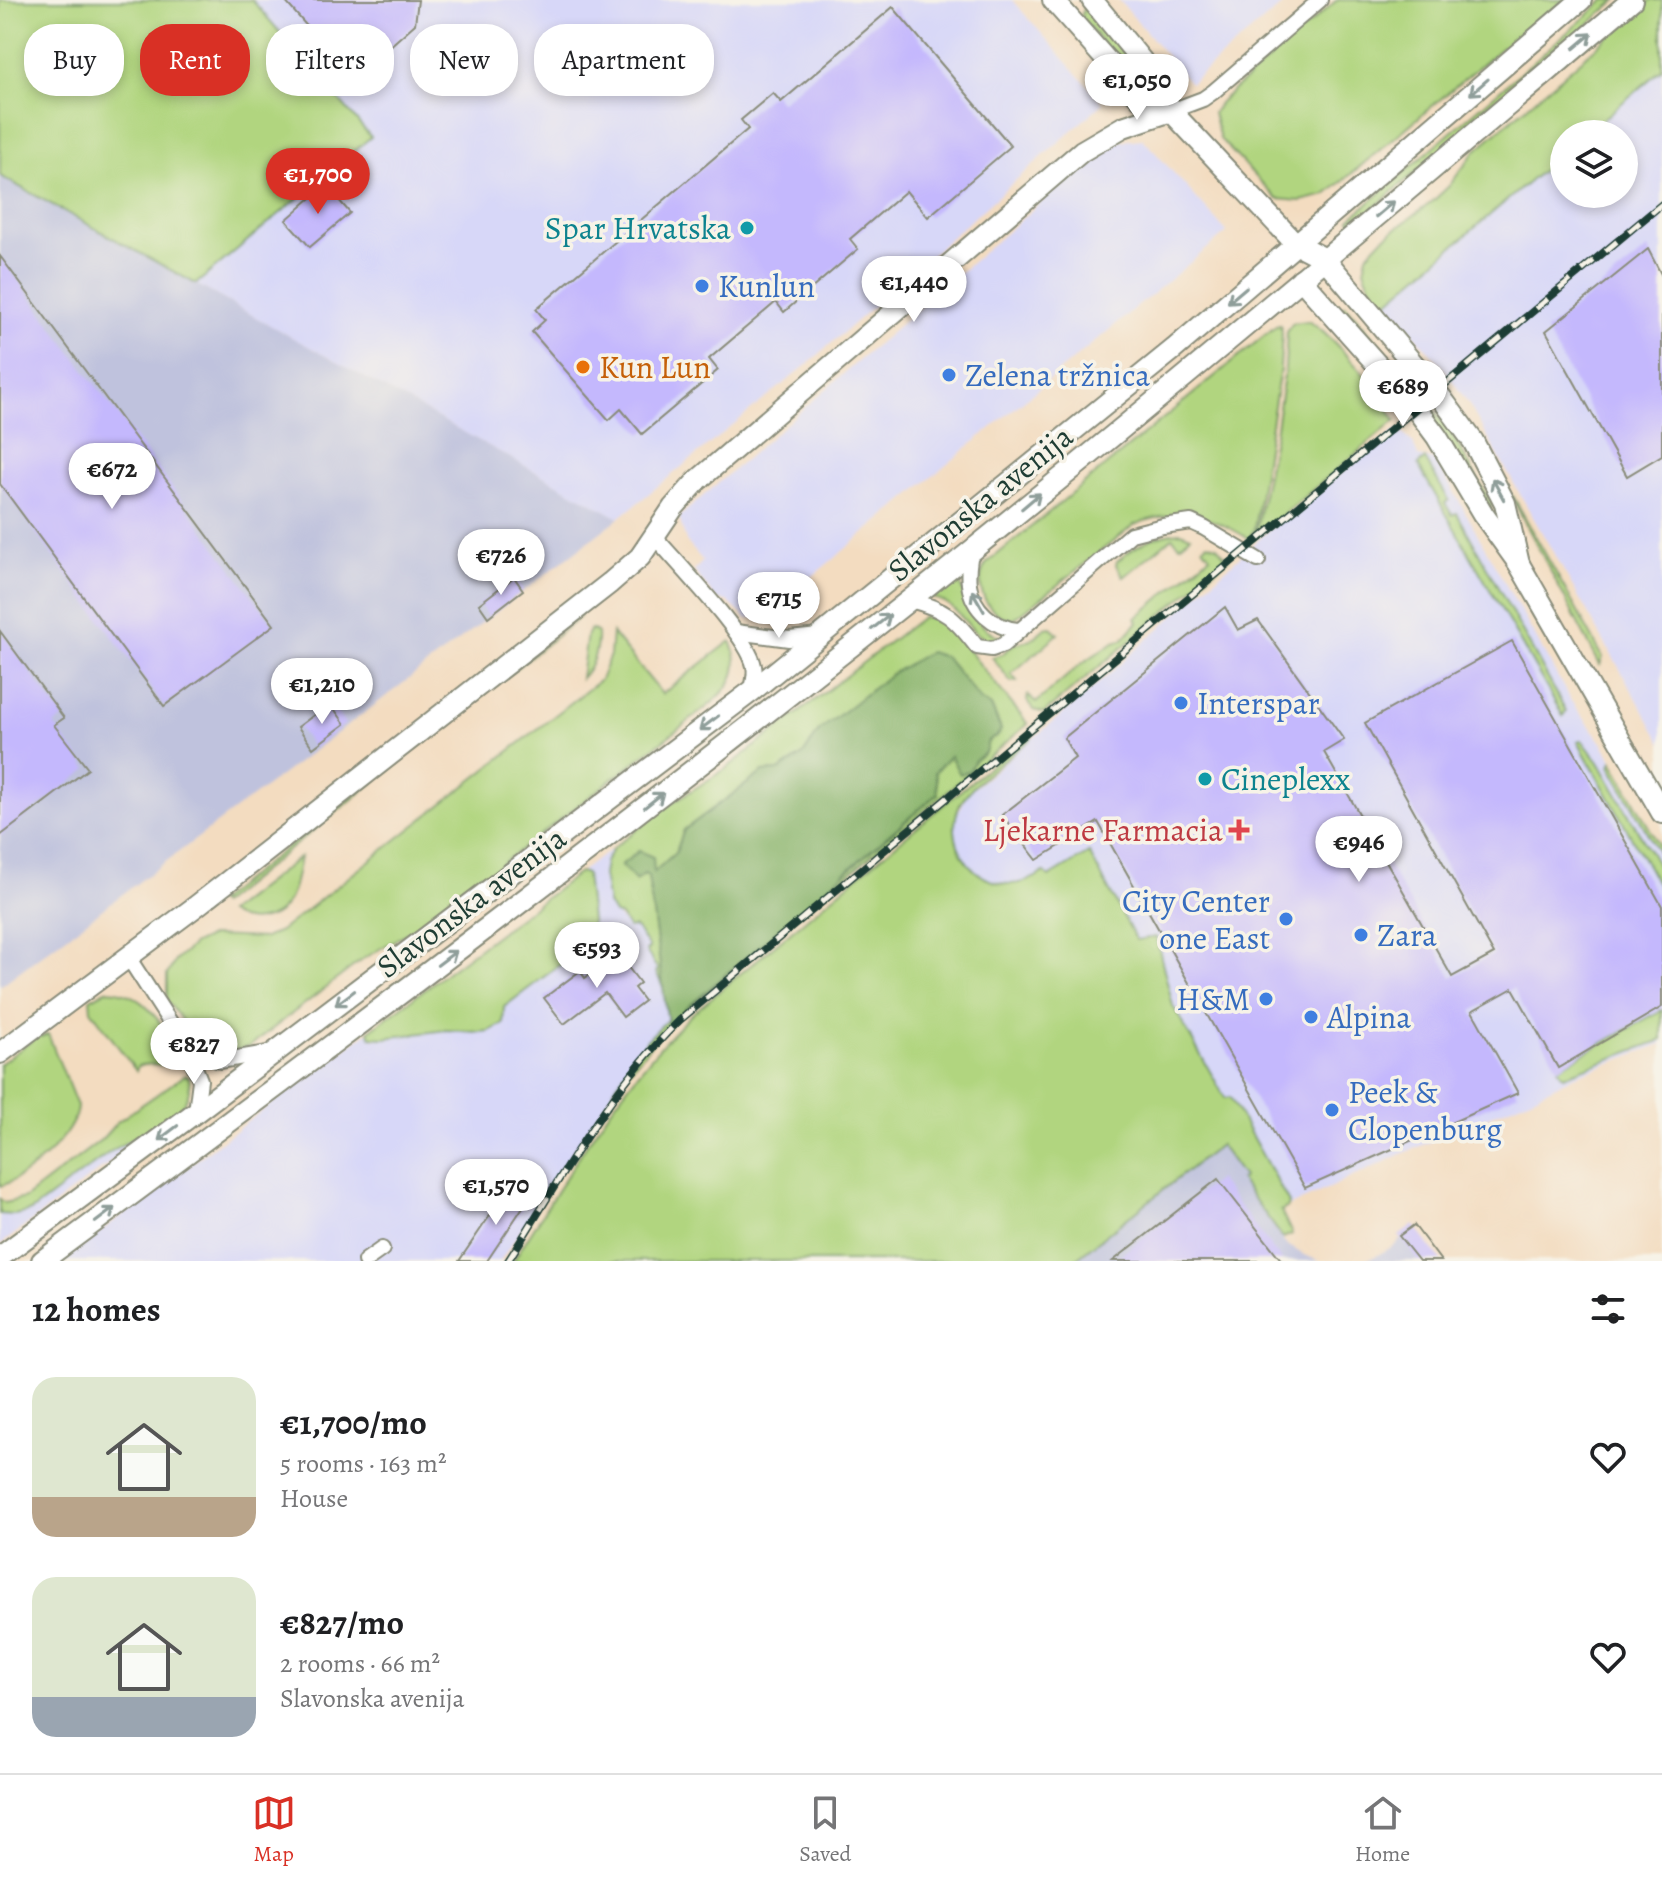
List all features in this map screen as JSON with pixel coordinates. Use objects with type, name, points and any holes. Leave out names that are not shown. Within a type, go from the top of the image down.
[{"type":"main road","points":[[1053,0],[1141,99],[1171,111]]},
{"type":"main road","points":[[1092,0],[1160,83],[1171,111],[1296,244],[1325,259],[1437,392],[1473,441],[1505,503],[1519,564]]},
{"type":"main road","name":"Slavonska avenija","points":[[0,1257],[752,691],[1174,349],[1581,0]]},
{"type":"main road","name":"Slavonska avenija","points":[[42,1261],[581,856],[910,600],[1301,279],[1632,0]]},
{"type":"main road","points":[[1123,127],[1130,117],[1133,104],[1129,87]]},
{"type":"main road","points":[[0,1053],[610,583],[640,557],[673,508],[697,481],[1070,161],[1123,127],[1171,111]]},
{"type":"main road","points":[[1296,244],[1301,279],[1416,409],[1519,564],[1662,813]]},
{"type":"street","points":[[1171,111],[1213,92],[1320,0]]},
{"type":"street","points":[[910,600],[938,607],[977,647],[992,649],[1003,645],[1131,534],[1191,522],[1258,560]]},
{"type":"street","points":[[655,537],[748,650],[755,667],[752,691]]},
{"type":"street","points":[[971,550],[969,584],[975,599],[993,623],[1002,629],[1018,630]]},
{"type":"street","points":[[736,632],[789,639],[820,635]]},
{"type":"street","points":[[128,957],[188,1050],[200,1080],[196,1112]]},
{"type":"street","points":[[188,1050],[220,1061],[274,1052]]},
{"type":"street","points":[[365,1261],[382,1249]]},
{"type":"shaded area","points":[[0,0],[1012,0],[1103,103],[809,363],[619,518],[0,176]]},
{"type":"shaded area","points":[[1119,0],[1288,0],[1190,83]]},
{"type":"shaded area","points":[[1662,69],[1662,743],[1468,403],[1438,361],[1386,303],[1550,164],[1550,208],[1638,208],[1638,120],[1602,120]]},
{"type":"shaded area","name":"Zelena tržnica","points":[[1143,139],[1227,232],[779,604],[758,617],[747,619],[727,601],[717,600],[694,571],[703,561],[686,541],[679,517],[1110,142]]},
{"type":"shaded area","points":[[0,176],[619,518],[0,986]]},
{"type":"shaded area","points":[[1398,429],[1413,443],[1418,457],[1436,460],[1571,701],[1604,745],[1662,850],[1662,1044],[1571,1077],[1288,1207],[1289,1202],[1230,1097],[1226,1099],[1173,1006],[1156,938],[1136,940],[1089,854],[1048,877],[1044,873],[1030,881],[1009,884],[987,879],[969,866],[960,853],[955,837],[956,817],[968,793],[1082,698],[1275,525]]},
{"type":"shaded area","points":[[613,848],[605,862],[603,875],[608,904],[628,928],[635,927],[650,948],[659,970],[656,973],[663,987],[667,1020],[647,1040],[500,1261],[61,1261],[369,1031],[374,1039],[446,1030],[479,1032],[504,1007],[573,955],[578,966],[592,935],[580,938],[578,928],[584,927],[584,872],[580,872]]},
{"type":"shaded area","points":[[176,1113],[0,1245],[0,1214],[15,1215]]},
{"type":"shaded area","points":[[1220,1145],[1244,1177],[1240,1181],[1286,1244],[1320,1261],[1073,1261]]},
{"type":"shaded area","points":[[1414,1225],[1438,1261],[1362,1261],[1395,1245],[1401,1239],[1399,1236]]},
{"type":"green space","points":[[0,0],[252,0],[273,24],[266,24],[266,96],[335,96],[371,137],[196,284],[0,176]]},
{"type":"green space","points":[[1337,0],[1565,0],[1517,35],[1326,195],[1301,201],[1277,199],[1220,139],[1213,113],[1221,101]]},
{"type":"green space","points":[[1605,0],[1617,0],[1354,225],[1350,219]]},
{"type":"green space","points":[[1651,0],[1662,0],[1662,69],[1602,120],[1550,120],[1550,164],[1386,303],[1370,285],[1364,269],[1367,255],[1383,238],[1449,186],[1476,150]]},
{"type":"green space","points":[[1084,7],[1140,69],[1130,77],[1081,17]]},
{"type":"green space","points":[[1345,305],[1425,396],[1419,400],[1341,308]]},
{"type":"green space","points":[[1308,321],[1359,369],[1396,420],[1254,539],[1275,434],[1285,369],[1287,331],[1293,323]]},
{"type":"green space","points":[[1280,325],[1280,369],[1254,529],[1249,539],[1221,524],[1193,516],[1150,519],[1134,525],[1018,616],[1012,619],[1003,617],[989,606],[981,589],[982,571],[987,563]]},
{"type":"green space","points":[[1428,402],[1451,433],[1492,504],[1491,509],[1424,406]]},
{"type":"green space","points":[[1425,459],[1449,500],[1445,503],[1452,515],[1457,513],[1566,711],[1563,716],[1418,465]]},
{"type":"green space","points":[[1511,496],[1603,657],[1600,665]]},
{"type":"green space","points":[[1181,532],[1191,536],[1180,545],[1172,537],[1124,577],[1116,565],[1117,561],[1147,541]]},
{"type":"green space","points":[[1208,543],[1217,546],[1228,559],[1044,713],[1034,710],[1027,701],[1028,695],[1036,703],[1081,664],[1122,640],[1138,622],[1136,618],[1210,556],[1203,547]]},
{"type":"green space","points":[[958,577],[977,620],[1000,637],[999,640],[980,636],[953,608],[933,598]]},
{"type":"green space","points":[[581,616],[220,905],[217,902]]},
{"type":"green space","points":[[922,617],[940,619],[949,626],[1028,724],[666,1027],[613,1090],[647,1040],[667,1020],[668,1023],[938,794],[935,772],[951,755],[975,760],[985,753],[988,741],[996,737],[1001,729],[991,706],[981,701],[945,657],[819,731],[803,755],[778,771],[763,772],[684,830],[676,852],[653,873],[653,857],[638,851],[621,866],[648,876],[663,987],[656,972],[658,970],[646,951],[649,948],[635,927],[628,928],[608,904],[603,875],[605,862],[613,848],[672,803],[727,768]]},
{"type":"green space","points":[[1051,627],[1058,634],[1011,674],[1017,681],[1011,682],[992,657],[1002,654],[1014,644],[1031,640],[1045,628]]},
{"type":"green space","points":[[591,629],[597,632],[596,651],[581,678],[587,634]]},
{"type":"green space","points":[[612,633],[662,694],[731,641],[735,652],[735,670],[728,686],[707,707],[427,921],[363,959],[250,1046],[226,1054],[201,1045],[167,1001],[167,975],[175,961],[194,944],[211,936],[265,938],[280,931],[600,680],[610,655]]},
{"type":"green space","points":[[929,652],[945,657],[981,701],[991,706],[1001,730],[988,741],[985,753],[975,760],[969,771],[960,774],[950,756],[935,772],[938,793],[668,1024],[648,876],[644,874],[636,881],[621,865],[639,851],[653,857],[654,872],[676,852],[684,830],[763,772],[778,771],[803,755],[819,731],[891,674]]},
{"type":"green space","points":[[1031,732],[1032,738],[983,778],[960,805],[955,832],[964,858],[983,877],[1010,884],[1028,881],[1044,872],[1049,877],[1089,853],[1136,940],[1156,937],[1173,1006],[1225,1098],[1230,1097],[1289,1203],[1281,1211],[1292,1234],[1283,1238],[1240,1180],[1243,1177],[1220,1145],[1073,1261],[513,1261],[574,1163],[618,1100],[693,1013]]},
{"type":"green space","points":[[1582,740],[1599,762],[1662,873],[1662,892],[1578,742]]},
{"type":"green space","points":[[1612,761],[1659,845],[1662,859],[1610,766]]},
{"type":"green space","points":[[300,857],[290,897],[279,912],[251,921],[228,913]]},
{"type":"green space","points":[[580,872],[586,874],[592,930],[578,928],[580,938],[593,935],[574,969],[573,955],[504,1007],[503,1024],[489,1031],[446,1030],[371,1037],[369,1031]]},
{"type":"green space","points":[[107,990],[119,991],[139,1000],[155,1016],[173,1046],[174,1054],[169,1065],[141,1065],[136,1071],[91,1010],[90,999]]},
{"type":"green space","points":[[1662,1010],[1662,1040],[1563,1076],[1558,1068]]},
{"type":"green space","points":[[48,1034],[77,1106],[75,1117],[48,1154],[11,1182],[0,1186],[0,1064],[38,1036]]},
{"type":"green space","points":[[185,1075],[189,1077],[189,1092],[176,1113],[110,1152],[31,1211],[15,1215],[0,1214],[0,1199],[5,1203],[25,1198],[102,1139],[117,1122]]},
{"type":"building","points":[[284,0],[418,0],[415,24],[410,24],[410,28],[394,43],[394,24],[305,24]]},
{"type":"building","name":"Spar Hrvatska","points":[[893,7],[1011,146],[928,217],[906,191],[850,239],[858,249],[784,312],[776,302],[709,359],[718,370],[642,434],[621,409],[609,420],[532,332],[545,320],[536,309],[748,129],[741,120],[773,93],[781,102]]},
{"type":"building","points":[[326,185],[350,213],[310,247],[286,220]]},
{"type":"building","points":[[1648,249],[1662,276],[1662,455],[1627,476],[1546,331]]},
{"type":"building","points":[[0,256],[274,625],[164,706],[0,484]]},
{"type":"building","points":[[514,577],[523,590],[488,617],[479,604]]},
{"type":"building","name":"City Center one East","points":[[1225,607],[1238,630],[1258,620],[1344,740],[1324,752],[1452,977],[1494,954],[1365,723],[1512,641],[1662,906],[1662,1007],[1558,1068],[1513,988],[1472,1011],[1518,1093],[1305,1188],[1098,822],[1037,860],[1002,815],[1075,758],[1064,738]]},
{"type":"building","points":[[0,631],[64,718],[54,725],[88,769],[0,836]]},
{"type":"building","points":[[330,703],[345,724],[313,748],[298,727]]},
{"type":"building","points":[[618,954],[640,983],[634,988],[644,1001],[623,1017],[605,993],[564,1024],[544,998],[580,971],[585,978]]},
{"type":"building","points":[[1218,1179],[1282,1261],[1113,1261]]},
{"type":"building","points":[[510,1186],[529,1198],[487,1261],[459,1261]]},
{"type":"building","points":[[1414,1225],[1441,1261],[1419,1261],[1399,1236]]},
{"type":"railway","points":[[508,1261],[608,1105],[680,1020],[1662,204]]},
{"type":"place","name":"Spar Hrvatska","points":[[747,228]]},
{"type":"place","name":"Kunlun","points":[[702,286]]},
{"type":"place","name":"Kun Lun","points":[[583,367]]},
{"type":"place","name":"Zelena tržnica","points":[[949,375]]},
{"type":"place","name":"Interspar","points":[[1181,703]]},
{"type":"place","name":"Cineplexx","points":[[1205,779]]},
{"type":"place","name":"Ljekarne Farmacia","points":[[1239,830]]},
{"type":"place","name":"City Center one East","points":[[1286,919]]},
{"type":"place","name":"Zara","points":[[1361,935]]},
{"type":"place","name":"H&M","points":[[1266,999]]},
{"type":"place","name":"Alpina","points":[[1311,1017]]},
{"type":"place","name":"Peek & Clopenburg","points":[[1332,1110]]}]
